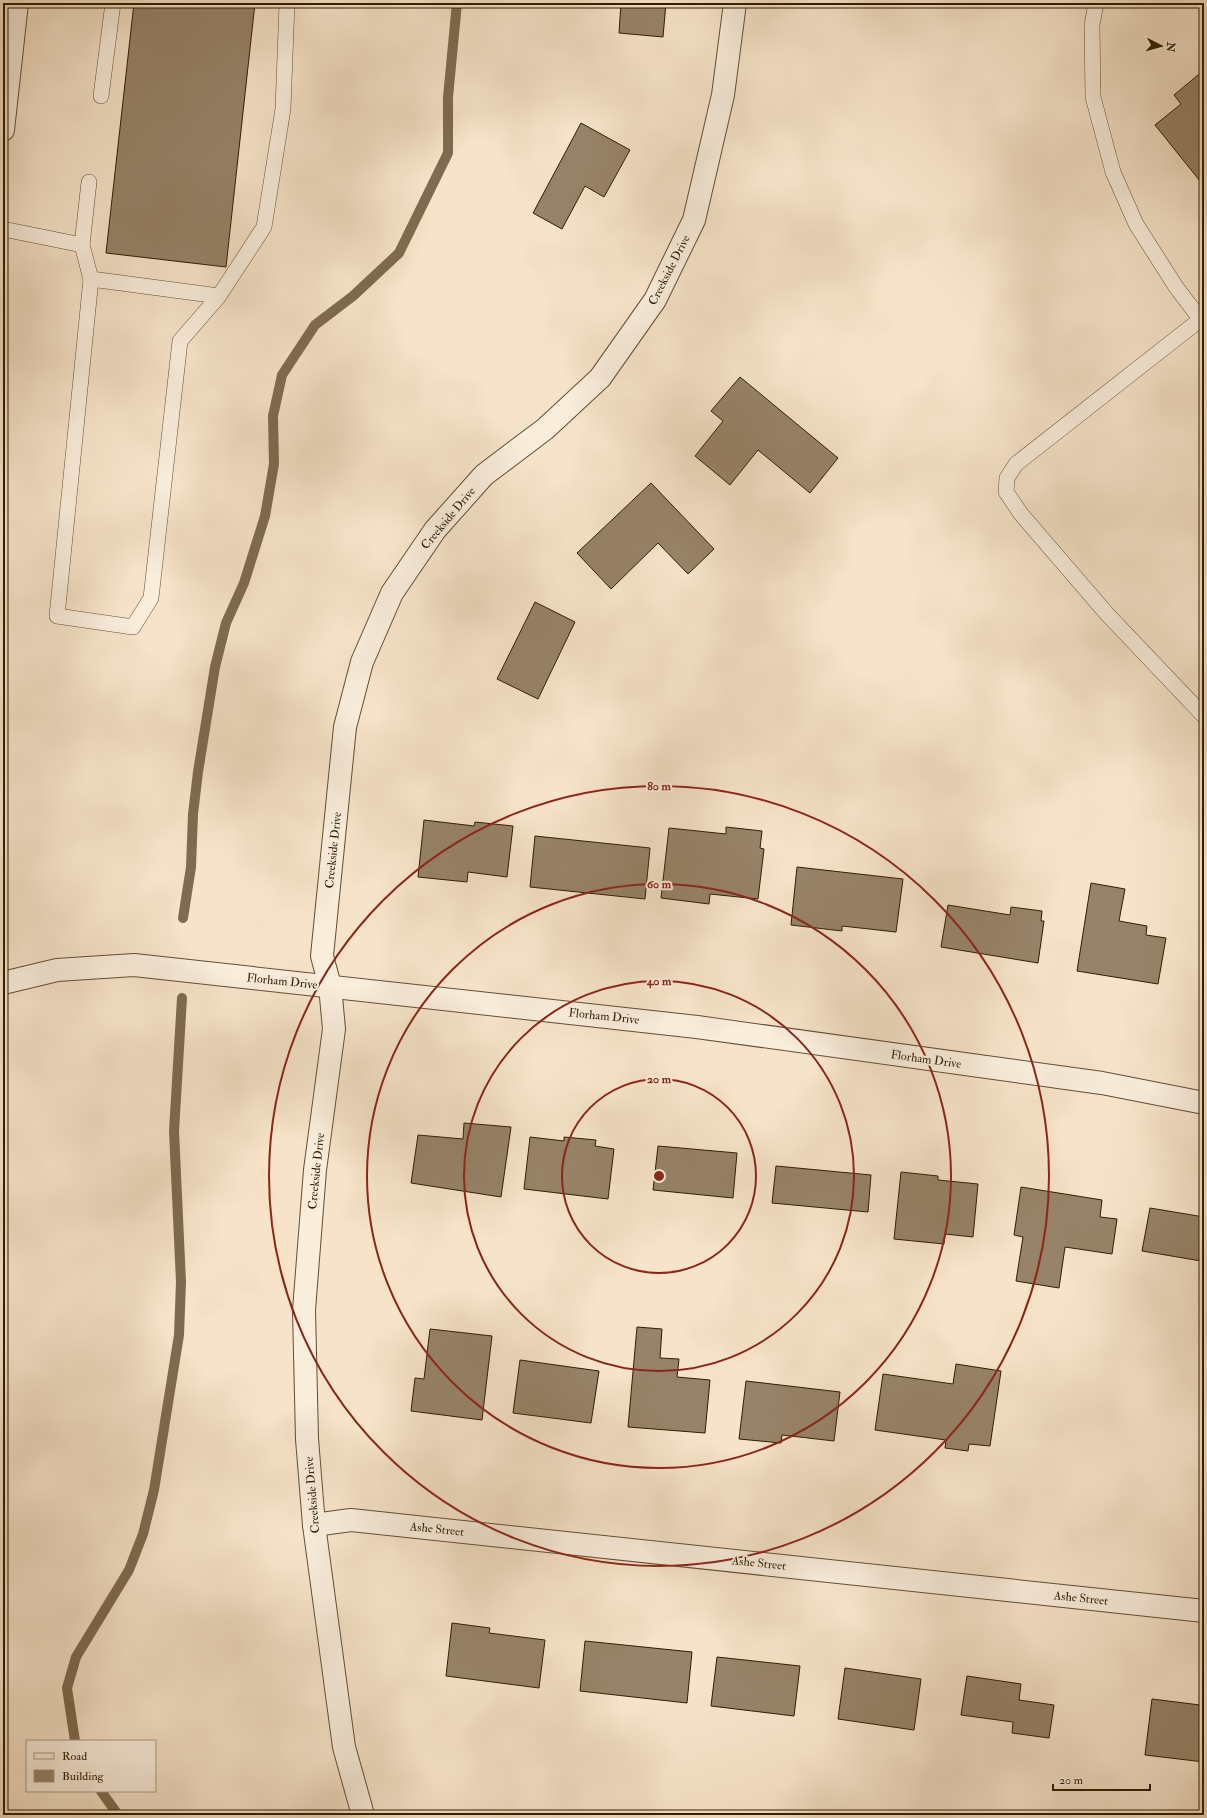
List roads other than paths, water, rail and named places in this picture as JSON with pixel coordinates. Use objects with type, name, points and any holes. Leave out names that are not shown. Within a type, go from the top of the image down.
[{"type":"street","points":[[3,130],[17,3]]},
{"type":"street","name":"Creekside Drive","points":[[362,1815],[344,1748],[314,1525],[307,1439],[304,1310],[315,1170],[334,1029],[330,986],[322,956],[346,727],[362,662],[392,593],[435,530],[484,475],[545,429],[600,378],[655,300],[694,220],[723,95],[735,3]]},
{"type":"street","name":"Florham Drive","points":[[3,983],[57,970],[134,965],[697,1027],[1102,1084],[1204,1103]]},
{"type":"street","name":"Ashe Street","points":[[314,1525],[351,1520],[1204,1611]]},
{"type":"lane","points":[[101,96],[112,3]]},
{"type":"lane","points":[[90,182],[82,246],[91,279],[58,616],[132,627],[151,598],[180,341],[219,296],[264,227],[283,109],[287,3]]},
{"type":"lane","points":[[1096,3],[1092,24],[1093,97],[1113,172],[1136,224],[1176,288],[1202,321],[1016,464],[1007,478],[1006,492],[1021,514],[1106,614],[1204,716]]},
{"type":"lane","points":[[3,229],[82,246]]},
{"type":"lane","points":[[91,279],[219,296]]},
{"type":"waterway","points":[[183,918],[191,867],[193,814],[198,772],[215,667],[226,623],[244,583],[265,516],[274,464],[273,416],[282,375],[315,325],[353,296],[399,253],[448,153],[448,97],[457,3]]},
{"type":"waterway","points":[[75,1740],[67,1688],[76,1657],[129,1570],[143,1534],[154,1490],[179,1335],[181,1282],[174,1131],[182,998]]},
{"type":"waterway","points":[[102,1792],[118,1815]]}]
